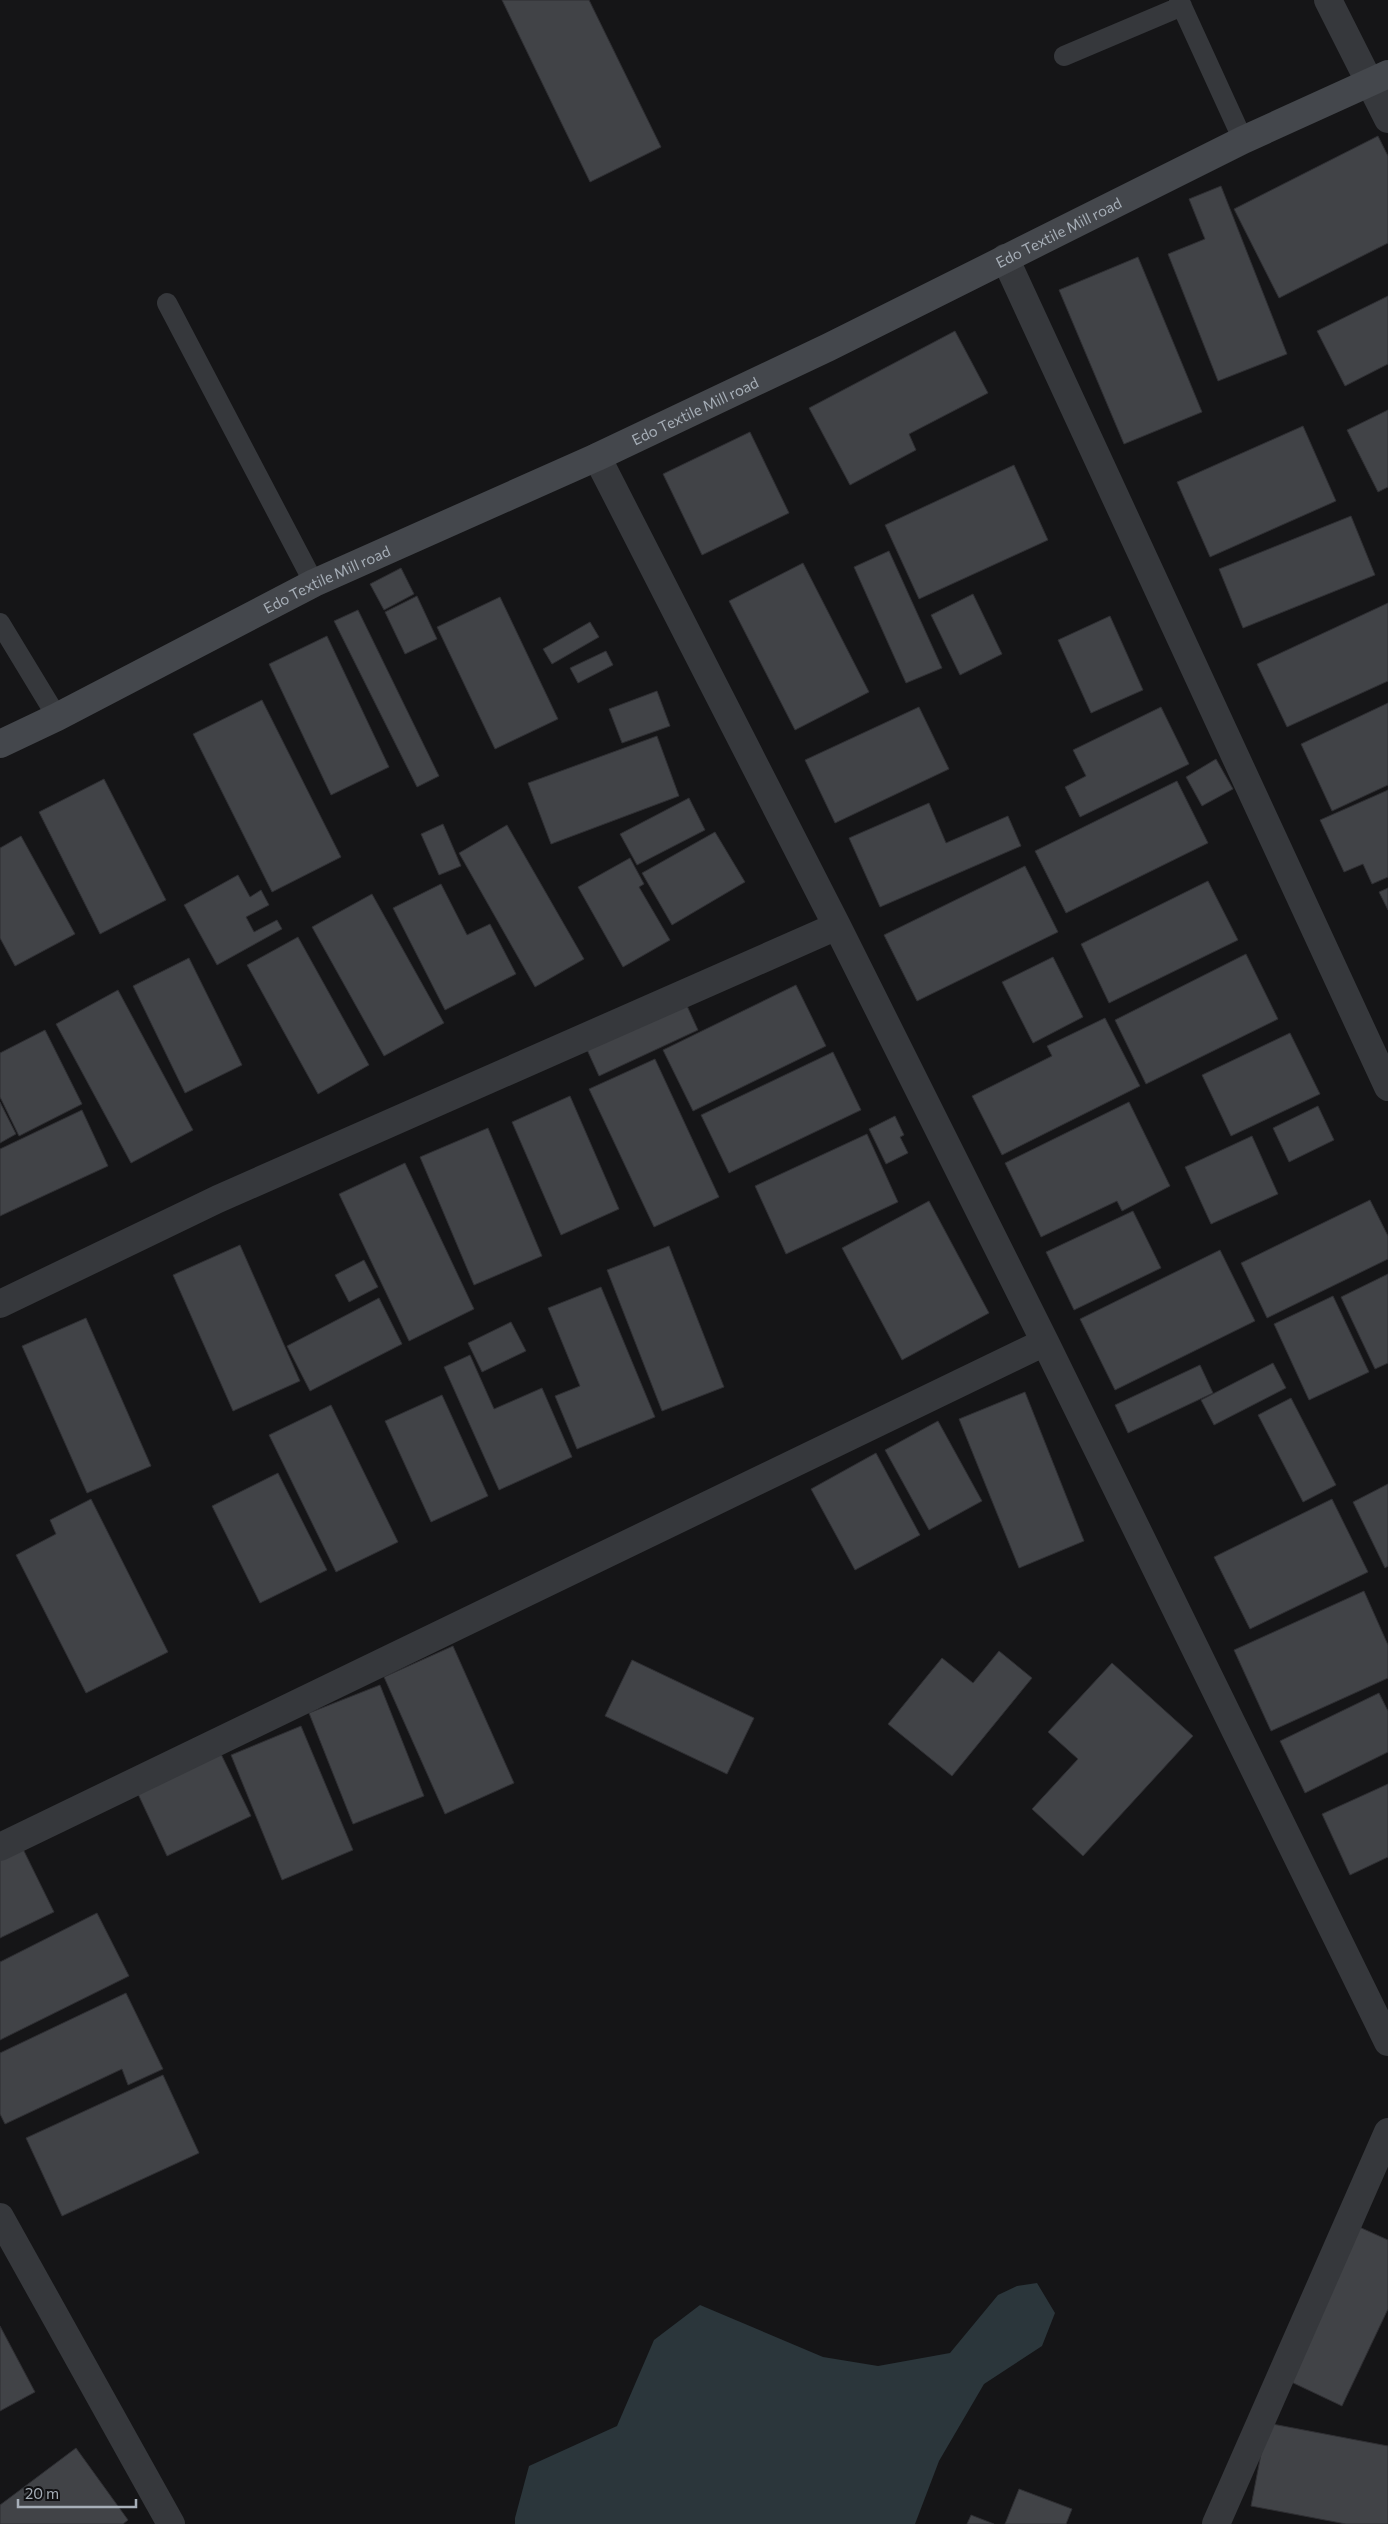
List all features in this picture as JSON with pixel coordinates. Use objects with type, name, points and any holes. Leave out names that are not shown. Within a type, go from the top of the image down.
[{"type":"street","points":[[1328,0],[1379,79],[1388,119]]},
{"type":"street","name":"Edo Textile Mill road","points":[[0,744],[57,717],[314,584],[597,457],[829,347],[1243,140],[1379,79]]},
{"type":"street","points":[[1005,258],[1388,1087]]},
{"type":"street","points":[[597,457],[837,926],[1045,1342],[1388,2042]]},
{"type":"street","points":[[0,1304],[218,1199],[837,926]]},
{"type":"street","points":[[0,1847],[1045,1342]]},
{"type":"street","points":[[1216,2524],[1388,2132]]},
{"type":"street","points":[[0,2217],[171,2524]]},
{"type":"lane","points":[[1064,56],[1180,3],[1243,140]]},
{"type":"lane","points":[[167,303],[314,584]]},
{"type":"lane","points":[[0,623],[6,647],[38,683],[57,717]]},
{"type":"shaded area","points":[[1037,2283],[1055,2313],[1042,2346],[984,2384],[939,2461],[915,2524],[515,2524],[529,2466],[617,2426],[654,2340],[700,2305],[823,2357],[878,2366],[950,2353],[998,2295],[1017,2286]]},
{"type":"building","points":[[502,0],[589,0],[661,147],[590,182]]},
{"type":"building","points":[[1378,136],[1388,156],[1388,243],[1279,298],[1234,209]]},
{"type":"building","points":[[1221,186],[1287,354],[1218,381],[1168,254],[1205,239],[1189,199]]},
{"type":"building","points":[[1138,257],[1202,412],[1124,444],[1059,290]]},
{"type":"building","points":[[1388,296],[1388,364],[1345,386],[1317,331]]},
{"type":"building","points":[[955,331],[988,393],[909,434],[916,450],[850,485],[809,408]]},
{"type":"building","points":[[1388,410],[1388,487],[1378,492],[1347,430]]},
{"type":"building","points":[[1303,426],[1336,501],[1210,557],[1177,482]]},
{"type":"building","points":[[750,432],[789,513],[702,555],[663,474]]},
{"type":"building","points":[[1014,465],[1048,540],[919,599],[885,525]]},
{"type":"building","points":[[1351,516],[1375,575],[1243,628],[1219,569]]},
{"type":"building","points":[[889,551],[942,668],[906,683],[854,567]]},
{"type":"building","points":[[803,563],[869,692],[795,730],[729,601]]},
{"type":"building","points":[[401,568],[414,594],[384,610],[370,584]]},
{"type":"building","points":[[973,594],[1002,654],[960,675],[931,615]]},
{"type":"building","points":[[417,596],[437,639],[405,654],[385,612]]},
{"type":"building","points":[[500,597],[558,719],[495,749],[437,627]]},
{"type":"building","points":[[1388,603],[1388,681],[1287,727],[1257,664]]},
{"type":"building","points":[[358,610],[439,776],[417,787],[334,621]]},
{"type":"building","points":[[1110,616],[1143,690],[1091,713],[1058,640]]},
{"type":"building","points":[[590,622],[599,637],[552,664],[543,649]]},
{"type":"building","points":[[327,636],[389,767],[331,795],[269,664]]},
{"type":"building","points":[[606,651],[613,665],[578,683],[570,668]]},
{"type":"building","points":[[657,691],[670,726],[622,743],[609,709]]},
{"type":"building","points":[[262,700],[341,857],[272,892],[193,734]]},
{"type":"building","points":[[1388,703],[1388,785],[1332,811],[1301,744]]},
{"type":"building","points":[[919,707],[949,769],[835,823],[805,760]]},
{"type":"building","points":[[1161,707],[1189,764],[1080,817],[1065,787],[1086,776],[1073,750]]},
{"type":"building","points":[[657,736],[679,796],[551,844],[528,783]]},
{"type":"building","points":[[1216,759],[1233,789],[1202,806],[1186,777]]},
{"type":"building","points":[[104,779],[166,900],[100,934],[39,812]]},
{"type":"building","points":[[1177,781],[1208,843],[1066,913],[1035,851]]},
{"type":"building","points":[[1388,790],[1388,877],[1372,884],[1363,864],[1344,872],[1320,820]]},
{"type":"building","points":[[689,798],[705,830],[637,865],[620,834]]},
{"type":"building","points":[[929,803],[946,843],[1008,816],[1021,846],[880,907],[849,838]]},
{"type":"building","points":[[443,824],[461,866],[439,875],[421,834]]},
{"type":"building","points":[[507,825],[584,959],[535,987],[459,853]]},
{"type":"building","points":[[715,832],[745,882],[672,925],[642,873]]},
{"type":"building","points":[[21,836],[75,934],[15,966],[0,938],[0,848]]},
{"type":"building","points":[[630,858],[644,884],[639,887],[670,940],[623,967],[578,887]]},
{"type":"building","points":[[1025,866],[1058,932],[917,1001],[884,935]]},
{"type":"building","points":[[238,875],[250,897],[261,890],[269,905],[246,917],[254,932],[277,920],[282,929],[217,965],[184,905]]},
{"type":"building","points":[[1208,881],[1238,940],[1109,1003],[1081,944]]},
{"type":"building","points":[[441,884],[467,935],[490,924],[516,974],[445,1010],[393,908]]},
{"type":"building","points":[[1388,888],[1388,910],[1379,892]]},
{"type":"building","points":[[372,894],[444,1023],[384,1056],[312,927]]},
{"type":"building","points":[[298,937],[369,1065],[318,1094],[247,965]]},
{"type":"building","points":[[1246,954],[1278,1019],[1146,1084],[1115,1020]]},
{"type":"building","points":[[1053,957],[1083,1017],[1033,1043],[1002,982]]},
{"type":"building","points":[[189,958],[242,1065],[185,1093],[133,986]]},
{"type":"building","points":[[796,985],[826,1046],[693,1111],[663,1050]]},
{"type":"building","points":[[118,990],[193,1130],[131,1163],[56,1024]]},
{"type":"building","points":[[683,997],[698,1030],[599,1076],[584,1043]]},
{"type":"building","points":[[1105,1018],[1140,1086],[1002,1155],[972,1096],[1052,1056],[1047,1046]]},
{"type":"building","points":[[45,1030],[82,1104],[19,1136],[0,1097],[0,1053]]},
{"type":"building","points":[[1290,1033],[1320,1094],[1231,1136],[1202,1075]]},
{"type":"building","points":[[833,1052],[861,1110],[729,1173],[701,1115]]},
{"type":"building","points":[[655,1059],[719,1197],[654,1227],[589,1089]]},
{"type":"building","points":[[570,1096],[619,1209],[561,1235],[512,1122]]},
{"type":"building","points":[[0,1102],[16,1134],[0,1143]]},
{"type":"building","points":[[1129,1102],[1170,1186],[1122,1211],[1117,1201],[1041,1237],[1005,1163]]},
{"type":"building","points":[[1318,1106],[1334,1140],[1289,1162],[1273,1128]]},
{"type":"building","points":[[82,1110],[108,1166],[0,1216],[0,1149]]},
{"type":"building","points":[[895,1116],[904,1135],[900,1137],[908,1153],[886,1164],[869,1129]]},
{"type":"building","points":[[488,1128],[542,1256],[474,1285],[420,1157]]},
{"type":"building","points":[[867,1134],[898,1202],[786,1254],[755,1186]]},
{"type":"building","points":[[1252,1136],[1278,1194],[1211,1224],[1185,1167]]},
{"type":"building","points":[[405,1163],[474,1309],[409,1341],[339,1194]]},
{"type":"building","points":[[1370,1200],[1388,1236],[1388,1259],[1267,1318],[1241,1263]]},
{"type":"building","points":[[929,1201],[989,1313],[902,1360],[842,1248]]},
{"type":"building","points":[[1133,1211],[1161,1268],[1074,1310],[1046,1252]]},
{"type":"building","points":[[240,1245],[300,1381],[233,1411],[173,1275]]},
{"type":"building","points":[[669,1246],[724,1387],[662,1411],[607,1270]]},
{"type":"building","points":[[1220,1250],[1255,1321],[1115,1390],[1080,1319]]},
{"type":"building","points":[[364,1260],[378,1287],[349,1302],[335,1275]]},
{"type":"building","points":[[1388,1274],[1388,1363],[1375,1369],[1341,1297]]},
{"type":"building","points":[[601,1287],[655,1417],[577,1449],[555,1396],[580,1386],[548,1308]]},
{"type":"building","points":[[1333,1296],[1369,1372],[1309,1400],[1274,1324]]},
{"type":"building","points":[[379,1298],[402,1344],[310,1391],[287,1346]]},
{"type":"building","points":[[86,1318],[151,1466],[87,1493],[22,1346]]},
{"type":"building","points":[[511,1322],[526,1351],[482,1372],[468,1343]]},
{"type":"building","points":[[470,1355],[494,1409],[542,1388],[572,1457],[499,1490],[444,1367]]},
{"type":"building","points":[[1273,1363],[1286,1388],[1214,1425],[1201,1400]]},
{"type":"building","points":[[1200,1365],[1213,1393],[1128,1433],[1115,1405]]},
{"type":"building","points":[[1025,1392],[1084,1541],[1019,1568],[959,1419]]},
{"type":"building","points":[[442,1395],[488,1496],[431,1522],[385,1421]]},
{"type":"building","points":[[1291,1398],[1336,1485],[1303,1502],[1258,1415]]},
{"type":"building","points":[[331,1405],[398,1542],[336,1572],[269,1435]]},
{"type":"building","points":[[938,1421],[982,1501],[929,1530],[885,1450]]},
{"type":"building","points":[[876,1453],[920,1535],[855,1570],[811,1489]]},
{"type":"building","points":[[278,1473],[327,1570],[260,1603],[212,1506]]},
{"type":"building","points":[[1388,1484],[1388,1566],[1385,1568],[1353,1502]]},
{"type":"building","points":[[91,1499],[168,1652],[86,1693],[16,1555],[56,1534],[50,1520]]},
{"type":"building","points":[[1332,1499],[1368,1572],[1250,1629],[1214,1557]]},
{"type":"building","points":[[1364,1591],[1388,1645],[1388,1678],[1271,1731],[1234,1650]]},
{"type":"building","points":[[453,1646],[514,1783],[445,1814],[384,1677]]},
{"type":"building","points":[[999,1651],[1032,1678],[952,1776],[888,1724],[942,1658],[973,1683]]},
{"type":"building","points":[[632,1660],[754,1718],[727,1774],[605,1716]]},
{"type":"building","points":[[1112,1663],[1193,1736],[1083,1856],[1032,1809],[1078,1759],[1048,1732]]},
{"type":"building","points":[[380,1685],[424,1796],[353,1824],[309,1713]]},
{"type":"building","points":[[1379,1693],[1388,1711],[1388,1752],[1305,1793],[1280,1741]]},
{"type":"building","points":[[301,1726],[353,1850],[282,1880],[231,1755]]},
{"type":"building","points":[[221,1754],[251,1816],[167,1856],[138,1794]]},
{"type":"building","points":[[1388,1784],[1388,1857],[1350,1875],[1322,1814]]},
{"type":"building","points":[[22,1847],[54,1912],[0,1938],[0,1858]]},
{"type":"building","points":[[97,1913],[129,1976],[0,2040],[0,1962]]},
{"type":"building","points":[[126,1993],[163,2069],[128,2085],[122,2069],[5,2124],[0,2114],[0,2053]]},
{"type":"building","points":[[163,2075],[199,2153],[62,2216],[26,2138]]},
{"type":"building","points":[[1357,2226],[1388,2240],[1388,2309],[1342,2406],[1285,2379]]},
{"type":"building","points":[[0,2326],[35,2392],[0,2411]]},
{"type":"building","points":[[1267,2423],[1388,2446],[1388,2524],[1346,2524],[1251,2506]]},
{"type":"building","points":[[76,2448],[128,2520],[123,2524],[0,2524],[0,2505]]},
{"type":"building","points":[[1019,2489],[1072,2509],[1066,2524],[1005,2524]]},
{"type":"building","points":[[971,2515],[994,2524],[967,2524]]}]
